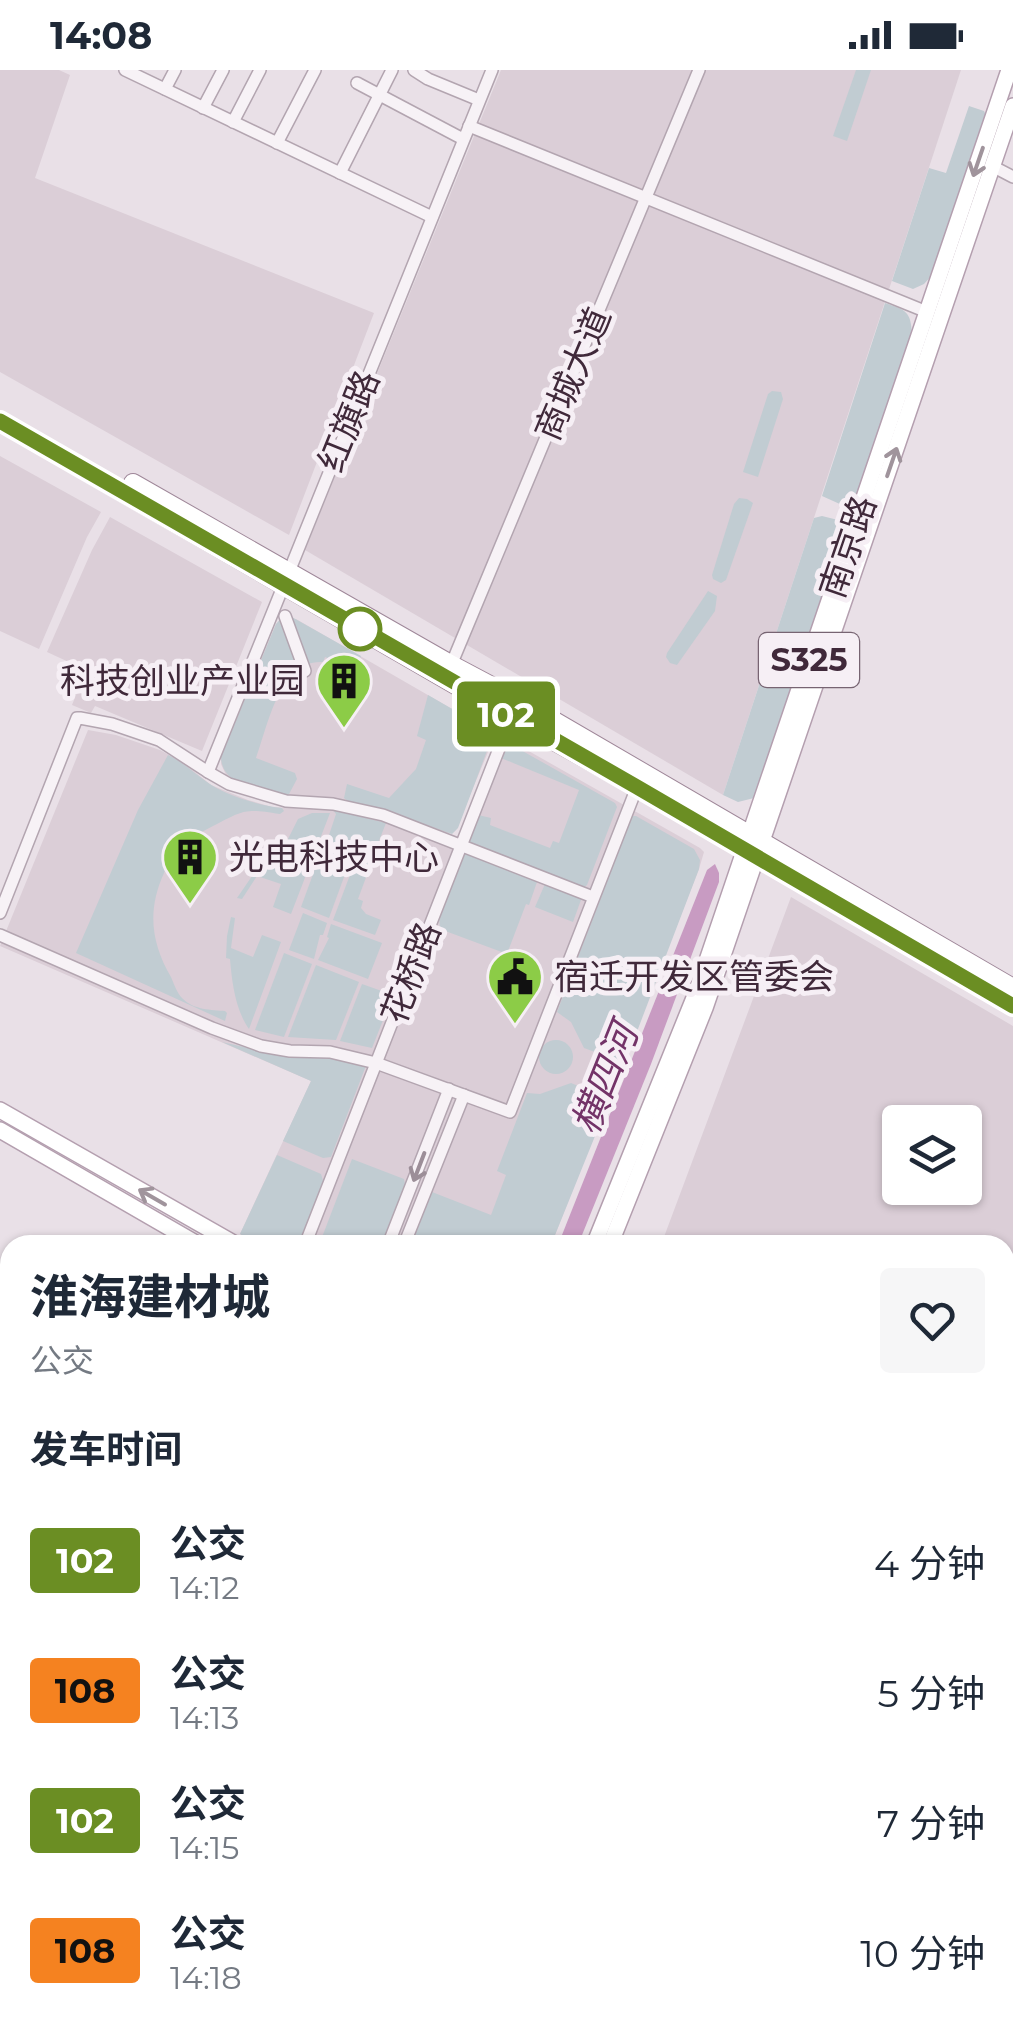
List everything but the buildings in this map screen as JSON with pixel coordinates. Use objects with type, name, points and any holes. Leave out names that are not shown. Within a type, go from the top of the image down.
[{"type":"highway","points":[[0,408],[285,579]]},
{"type":"highway","points":[[0,422],[515,709],[754,847],[1013,1006]]},
{"type":"highway","points":[[515,709],[637,787],[1013,988]]},
{"type":"main road","name":"南京路","points":[[614,1235],[705,1008],[927,312],[1009,70]]},
{"type":"main road","name":"南京路","points":[[598,1235],[754,847],[1013,106]]},
{"type":"main road","points":[[0,1110],[219,1235]]},
{"type":"main road","points":[[0,1130],[169,1235]]},
{"type":"street","points":[[124,70],[432,217]]},
{"type":"street","points":[[165,89],[176,70]]},
{"type":"street","points":[[203,108],[223,70]]},
{"type":"street","points":[[234,122],[260,70]]},
{"type":"street","points":[[278,143],[315,70]]},
{"type":"street","points":[[340,173],[392,70]]},
{"type":"street","points":[[414,70],[428,80],[480,100]]},
{"type":"street","name":"商城大道","points":[[448,672],[699,70]]},
{"type":"street","name":"红旗路","points":[[208,772],[490,71]]},
{"type":"street","points":[[357,83],[466,133],[646,198],[927,312]]},
{"type":"street","points":[[992,166],[1013,177]]},
{"type":"street","points":[[286,616],[305,671]]},
{"type":"street","name":"花桥路","points":[[309,1235],[515,709]]},
{"type":"street","points":[[0,913],[76,718],[112,724],[159,740],[208,772],[257,794],[383,814],[593,897]]},
{"type":"street","points":[[0,935],[261,1046],[330,1052],[376,1063],[510,1112],[637,787]]},
{"type":"street","points":[[392,1235],[449,1089]]},
{"type":"street","points":[[408,1235],[464,1095]]},
{"type":"shaded area","points":[[0,70],[59,70],[70,75],[35,178],[374,313],[289,535],[0,372]]},
{"type":"shaded area","points":[[501,70],[961,70],[723,795],[305,550]]},
{"type":"shaded area","points":[[856,70],[871,70],[847,141],[833,136]]},
{"type":"shaded area","points":[[969,106],[986,115],[933,274],[913,289],[892,281],[929,168],[946,173]]},
{"type":"shaded area","points":[[885,303],[906,313],[912,335],[857,497],[854,503],[842,505],[822,496]]},
{"type":"shaded area","points":[[772,391],[781,392],[783,399],[758,477],[743,472]]},
{"type":"shaded area","points":[[0,456],[101,512],[39,649],[0,631]]},
{"type":"shaded area","points":[[739,498],[753,503],[726,580],[721,583],[712,575]]},
{"type":"shaded area","points":[[822,516],[843,524],[844,537],[754,798],[738,802],[723,795],[814,518]]},
{"type":"shaded area","points":[[110,517],[262,602],[202,751],[95,706],[91,713],[72,705],[86,670],[47,652]]},
{"type":"shaded area","points":[[708,591],[717,596],[715,611],[677,665],[670,663],[667,653]]},
{"type":"shaded area","points":[[290,616],[361,656],[353,674],[349,672],[350,666],[325,657],[323,662],[308,664],[296,671],[278,696],[256,758],[295,773],[297,779],[288,796],[236,781],[223,767],[221,757],[276,624],[282,617]]},
{"type":"shaded area","points":[[296,619],[492,732],[493,740],[455,831],[448,833],[387,811],[288,796],[226,775],[221,757],[276,624]]},
{"type":"shaded area","points":[[428,695],[493,735],[458,828],[452,834],[344,798],[347,784],[389,798],[416,769],[426,740],[417,736]]},
{"type":"shaded area","points":[[88,730],[160,750],[211,785],[248,800],[272,807],[333,810],[373,818],[461,851],[507,742],[511,741],[704,852],[555,1235],[242,1235],[311,1081],[0,946]]},
{"type":"shaded area","points":[[510,744],[615,803],[617,807],[583,888],[467,843],[478,815],[491,818],[490,825],[550,848],[553,841],[559,843],[579,790],[501,758]]},
{"type":"shaded area","points":[[168,755],[223,791],[284,811],[245,812],[196,835],[175,852],[155,900],[159,952],[176,988],[192,1005],[225,1011],[225,1021],[76,953],[138,810]]},
{"type":"shaded area","points":[[333,810],[386,823],[371,861],[326,844],[336,814]]},
{"type":"shaded area","points":[[312,813],[330,813],[291,914],[273,907],[281,884],[257,876],[242,899],[237,898],[259,866],[263,867],[285,845],[298,819]]},
{"type":"shaded area","points":[[632,816],[694,849],[700,860],[625,1063],[584,1048],[571,1022],[557,1012]]},
{"type":"shaded area","points":[[323,847],[351,858],[329,918],[301,907]]},
{"type":"shaded area","points":[[466,853],[537,882],[507,954],[440,929],[439,916]]},
{"type":"shaded area","points":[[356,859],[371,864],[358,899],[363,901],[361,908],[366,914],[381,920],[375,935],[333,920]]},
{"type":"shaded area","points":[[715,864],[719,882],[651,1064],[582,1235],[562,1235],[707,870]]},
{"type":"shaded area","points":[[545,884],[582,897],[573,922],[535,907]]},
{"type":"shaded area","points":[[791,897],[1013,1026],[1013,1235],[665,1235]]},
{"type":"shaded area","points":[[303,913],[327,923],[314,959],[289,950]]},
{"type":"shaded area","points":[[231,917],[235,918],[231,948],[253,957],[262,935],[281,942],[249,1029],[237,1004],[230,959],[226,958]]},
{"type":"shaded area","points":[[331,924],[382,943],[368,979],[318,960]]},
{"type":"shaded area","points":[[284,953],[312,964],[284,1037],[255,1030]]},
{"type":"shaded area","points":[[316,965],[359,982],[336,1040],[288,1037]]},
{"type":"shaded area","points":[[362,984],[393,995],[372,1048],[340,1041]]},
{"type":"shaded area","points":[[556,1040],[568,1045],[573,1057],[568,1069],[556,1074],[544,1069],[539,1057],[544,1045]]},
{"type":"shaded area","points":[[222,1042],[275,1054],[323,1054],[367,1063],[331,1157],[323,1158],[283,1141],[311,1081]]},
{"type":"shaded area","points":[[571,1083],[610,1099],[555,1235],[415,1235],[432,1192],[491,1215],[506,1175],[497,1171],[527,1093],[540,1094]]},
{"type":"shaded area","points":[[277,1155],[321,1174],[324,1184],[303,1235],[240,1234]]},
{"type":"shaded area","points":[[352,1159],[404,1179],[406,1189],[387,1235],[323,1235]]},
{"type":"bus line","name":"102","points":[[0,421],[1013,1006]]},
{"type":"place","name":"科技创业产业园","points":[[344,730]]},
{"type":"place","name":"光电科技中心","points":[[190,906]]},
{"type":"place","name":"宿迁开发区管委会","points":[[515,1026]]},
{"type":"water label","name":"横四河","points":[[605,1079]]}]
